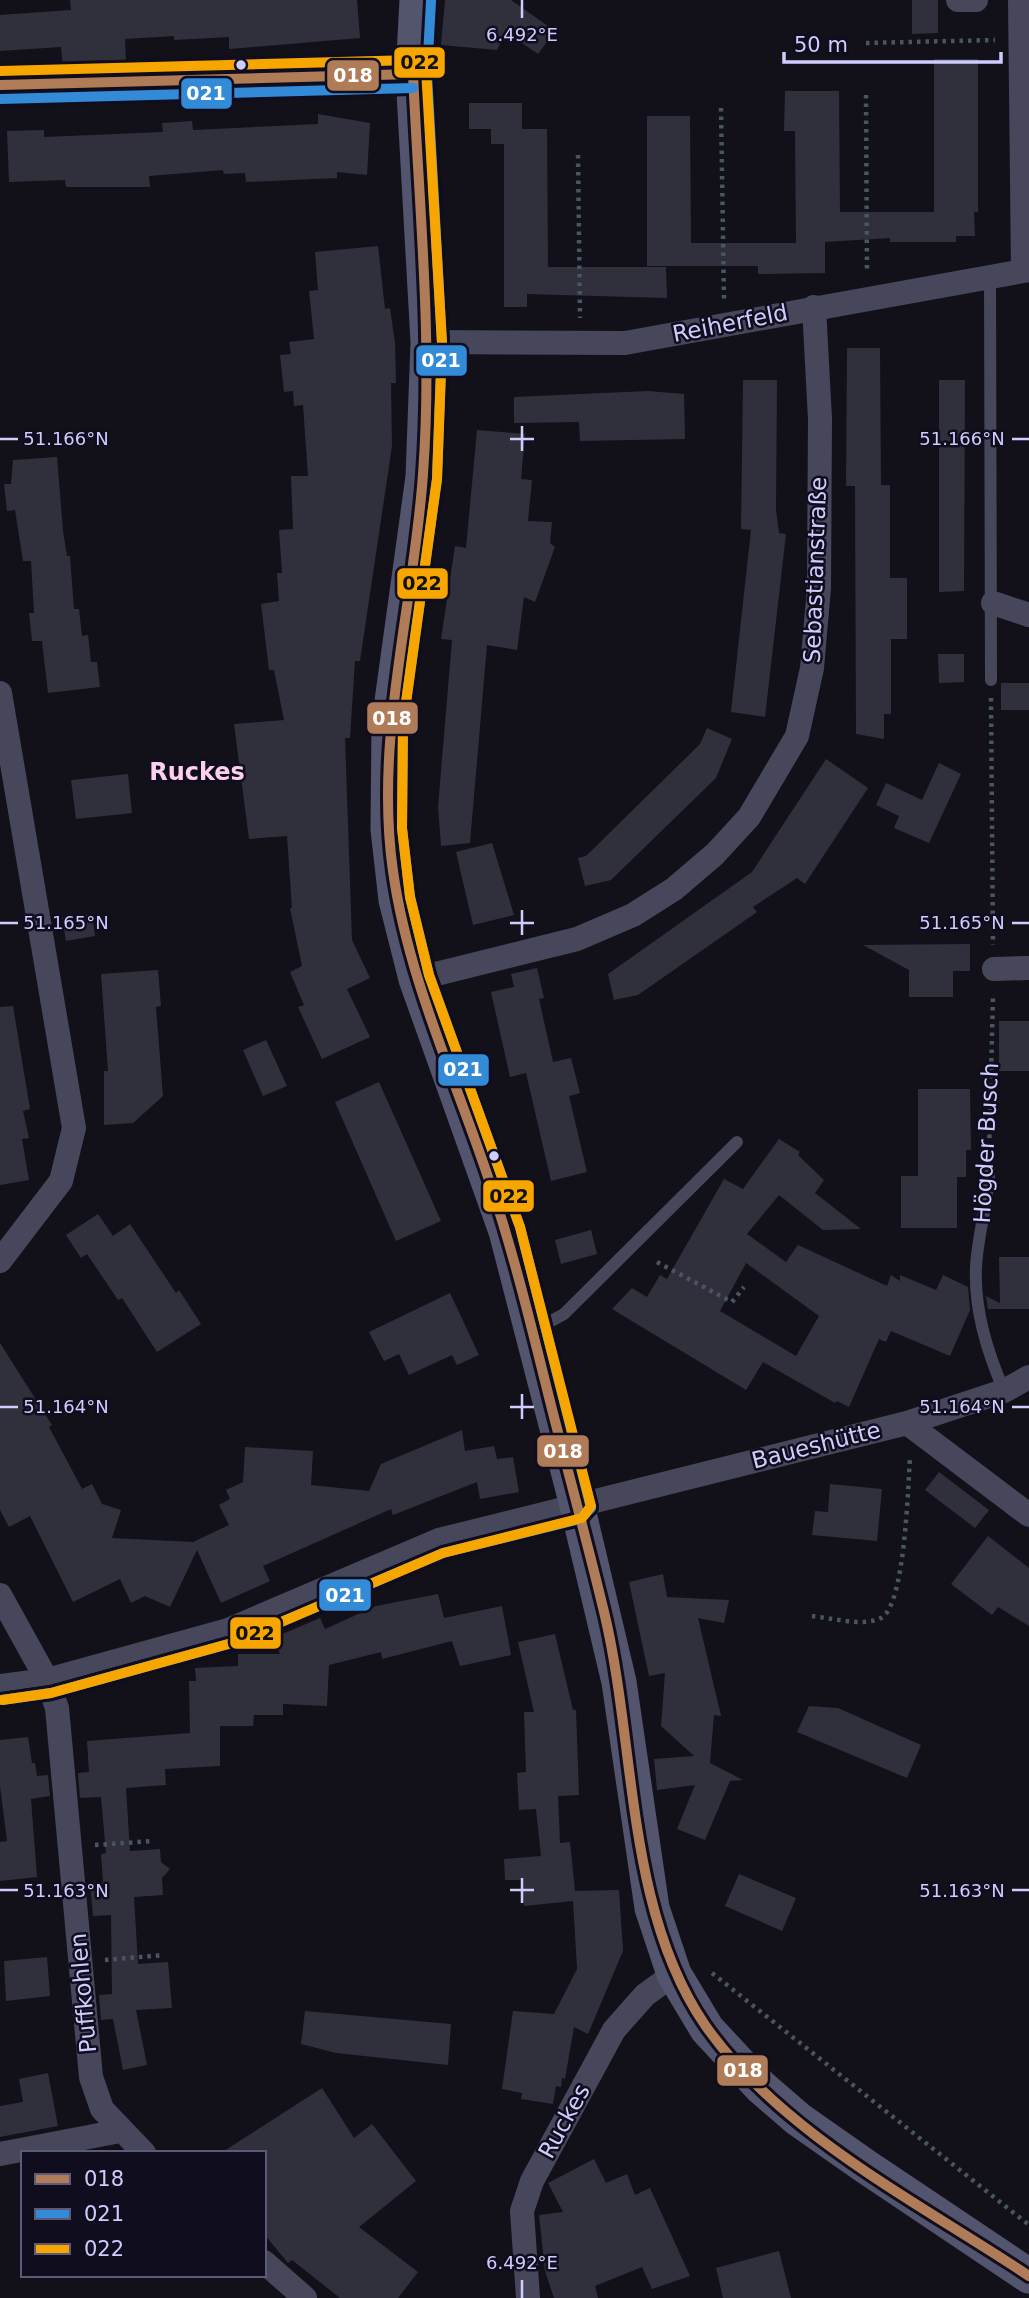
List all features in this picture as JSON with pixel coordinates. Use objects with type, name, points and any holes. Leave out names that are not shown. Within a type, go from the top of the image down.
[{"type":"main road","points":[[417,0],[413,74],[428,342],[423,477],[389,723],[388,829],[396,900],[416,979],[506,1231],[576,1505],[619,1682],[652,1908],[674,1974],[707,2029],[761,2087],[798,2119],[1029,2276]]},
{"type":"street","points":[[958,0],[976,0]]},
{"type":"street","points":[[1020,0],[1026,270]]},
{"type":"street","points":[[0,85],[413,74]]},
{"type":"street","name":"Reiherfeld","points":[[428,342],[625,343],[1026,270]]},
{"type":"street","name":"Sebastianstraße","points":[[416,979],[577,939],[634,915],[684,881],[715,854],[749,817],[796,736],[812,668],[819,588],[820,445],[814,307]]},
{"type":"street","points":[[993,603],[1029,615]]},
{"type":"street","points":[[0,693],[74,1128],[61,1181],[0,1261]]},
{"type":"street","points":[[994,969],[1029,968]]},
{"type":"street","name":"Baueshütte","points":[[576,1505],[914,1428],[1004,1391],[1029,1377]]},
{"type":"street","points":[[914,1428],[1029,1516]]},
{"type":"street","points":[[0,1686],[47,1681],[228,1630],[439,1540],[576,1505]]},
{"type":"street","name":"Puffkohlen","points":[[0,1595],[47,1681],[57,1708],[91,2077],[102,2109],[142,2151]]},
{"type":"street","name":"Ruckes","points":[[528,2298],[522,2211],[532,2181],[614,2030],[645,1994],[674,1974]]},
{"type":"street","points":[[0,2154],[120,2131]]},
{"type":"street","points":[[266,2264],[305,2298]]},
{"type":"lane","points":[[990,276],[993,603],[991,680]]},
{"type":"lane","points":[[532,1332],[564,1314],[737,1142]]},
{"type":"lane","name":"Högder Busch","points":[[989,1175],[976,1267],[976,1291],[985,1346],[1004,1391]]},
{"type":"path","points":[[866,43],[1020,39]]},
{"type":"path","points":[[866,95],[867,298]]},
{"type":"path","points":[[721,108],[725,324]]},
{"type":"path","points":[[578,155],[580,344]]},
{"type":"path","name":"Högder Busch","points":[[989,1175],[994,969],[991,680]]},
{"type":"path","points":[[657,1262],[732,1302],[744,1287]]},
{"type":"path","points":[[812,1616],[860,1621],[880,1619],[892,1608],[899,1584],[914,1428]]},
{"type":"path","points":[[70,1846],[153,1841]]},
{"type":"path","points":[[80,1962],[164,1955]]},
{"type":"path","points":[[674,1974],[697,1960],[1029,2225]]},
{"type":"building","points":[[70,0],[357,0],[360,38],[229,49],[229,37],[125,39],[126,64],[63,67],[61,47],[0,51],[0,15],[71,10]]},
{"type":"building","points":[[445,0],[511,0],[555,31],[538,54],[506,32],[497,50],[441,45]]},
{"type":"building","points":[[912,0],[938,0],[938,33],[912,34]]},
{"type":"building","points":[[934,59],[978,59],[978,212],[974,212],[975,236],[956,236],[956,242],[890,242],[890,238],[825,242],[825,273],[758,274],[758,266],[647,266],[647,116],[690,116],[691,243],[796,243],[795,131],[784,131],[785,91],[839,91],[840,212],[934,212]]},
{"type":"building","points":[[469,103],[522,103],[522,129],[547,129],[548,267],[666,267],[667,298],[527,294],[527,307],[504,307],[504,144],[491,144],[491,129],[469,129]]},
{"type":"building","points":[[318,114],[370,123],[367,175],[337,172],[337,178],[246,182],[245,173],[224,174],[223,170],[149,176],[150,187],[66,187],[65,180],[9,182],[7,131],[44,130],[44,137],[163,132],[162,123],[192,121],[193,130],[318,124]]},
{"type":"building","points":[[378,246],[385,309],[390,308],[395,343],[396,383],[391,383],[392,446],[360,661],[355,661],[350,738],[345,738],[352,940],[370,978],[347,989],[370,1037],[322,1059],[298,1007],[304,1005],[290,972],[302,966],[290,908],[287,836],[249,839],[234,724],[284,720],[274,670],[269,670],[261,604],[279,601],[277,573],[282,573],[279,530],[293,529],[291,476],[308,476],[303,405],[294,406],[293,391],[284,392],[280,355],[291,354],[289,342],[314,339],[309,291],[318,290],[315,252]]},
{"type":"building","points":[[847,348],[880,348],[881,485],[890,485],[890,578],[907,578],[907,639],[891,639],[891,714],[884,714],[884,739],[856,734],[855,486],[846,486]]},
{"type":"building","points":[[743,380],[777,380],[776,510],[779,533],[786,534],[765,717],[731,712],[751,530],[741,529]]},
{"type":"building","points":[[939,380],[965,380],[964,591],[939,592]]},
{"type":"building","points":[[648,391],[684,394],[685,439],[580,441],[579,422],[514,423],[514,397]]},
{"type":"building","points":[[477,430],[525,434],[521,479],[532,480],[528,521],[552,522],[550,543],[555,547],[535,602],[524,597],[517,650],[487,645],[470,843],[441,846],[438,807],[452,640],[441,639],[455,546],[466,548]]},
{"type":"building","points":[[57,457],[63,531],[67,556],[70,556],[74,609],[79,609],[82,636],[88,635],[91,662],[97,662],[100,687],[48,693],[42,641],[32,641],[29,613],[34,613],[31,561],[23,561],[15,510],[7,511],[4,484],[11,484],[13,460]]},
{"type":"building","points":[[938,654],[964,654],[964,682],[939,683]]},
{"type":"building","points":[[1001,683],[1029,683],[1029,710],[1001,710]]},
{"type":"building","points":[[707,728],[732,739],[716,778],[611,880],[585,886],[578,858],[586,856],[700,744]]},
{"type":"building","points":[[826,759],[868,788],[805,884],[797,878],[753,907],[757,912],[638,995],[614,1000],[608,974],[752,872]]},
{"type":"building","points":[[939,763],[961,774],[929,843],[894,828],[899,816],[876,805],[886,783],[922,800]]},
{"type":"building","points":[[128,774],[132,813],[76,819],[71,780]]},
{"type":"building","points":[[492,843],[514,915],[473,925],[456,852]]},
{"type":"building","points":[[92,914],[95,936],[66,941],[62,918]]},
{"type":"building","points":[[970,944],[970,971],[953,971],[953,997],[909,997],[909,970],[863,945]]},
{"type":"building","points":[[537,968],[544,998],[539,999],[553,1062],[571,1058],[580,1093],[569,1096],[587,1172],[551,1181],[526,1073],[510,1077],[491,992],[514,987],[511,974]]},
{"type":"building","points":[[158,970],[161,1006],[156,1007],[163,1096],[133,1123],[104,1125],[104,1071],[108,1071],[101,974]]},
{"type":"building","points":[[13,1006],[30,1109],[23,1111],[29,1138],[22,1139],[29,1180],[0,1185],[0,1007]]},
{"type":"building","points":[[999,1021],[1029,1021],[1029,1071],[999,1071]]},
{"type":"building","points":[[266,1040],[287,1086],[263,1096],[243,1050]]},
{"type":"building","points":[[379,1082],[441,1221],[396,1241],[335,1102]]},
{"type":"building","points":[[918,1089],[970,1089],[971,1150],[966,1150],[966,1177],[957,1177],[957,1228],[901,1228],[901,1176],[918,1176]]},
{"type":"building","points":[[779,1139],[800,1152],[798,1155],[824,1180],[815,1193],[861,1229],[823,1230],[779,1195],[747,1234],[786,1262],[798,1245],[887,1286],[891,1275],[900,1281],[900,1275],[936,1290],[943,1275],[968,1287],[970,1310],[950,1356],[891,1331],[886,1342],[879,1339],[849,1407],[837,1401],[835,1403],[763,1362],[746,1390],[612,1309],[632,1288],[647,1297],[660,1275],[667,1279],[724,1179],[743,1189]],"holes":[[[746,1263],[819,1316],[796,1356],[720,1311]]]},
{"type":"building","points":[[98,1214],[113,1236],[130,1224],[176,1293],[179,1290],[201,1324],[157,1352],[122,1298],[118,1300],[87,1254],[81,1258],[66,1235]]},
{"type":"building","points":[[591,1230],[597,1254],[561,1264],[555,1240]]},
{"type":"building","points":[[999,1257],[1029,1257],[1029,1309],[988,1309],[986,1296],[1000,1303]]},
{"type":"building","points":[[450,1293],[479,1355],[457,1365],[452,1355],[409,1375],[399,1354],[384,1361],[369,1332]]},
{"type":"building","points":[[0,1343],[52,1425],[49,1427],[82,1489],[92,1484],[102,1504],[121,1510],[112,1538],[193,1542],[229,1525],[219,1505],[230,1499],[226,1490],[243,1482],[245,1447],[313,1451],[311,1485],[369,1491],[381,1464],[462,1430],[465,1451],[494,1446],[497,1459],[513,1457],[519,1492],[480,1499],[477,1482],[393,1515],[391,1509],[263,1566],[270,1581],[221,1603],[197,1550],[170,1607],[145,1596],[131,1603],[120,1579],[73,1602],[30,1516],[9,1527],[0,1510]]},
{"type":"building","points":[[939,1472],[989,1510],[975,1528],[925,1490]]},
{"type":"building","points":[[830,1484],[882,1489],[877,1541],[812,1535],[815,1511],[828,1512]]},
{"type":"building","points":[[988,1536],[1029,1568],[1029,1626],[998,1607],[992,1615],[951,1584]]},
{"type":"building","points":[[663,1574],[667,1597],[729,1600],[724,1623],[698,1618],[721,1716],[714,1715],[710,1763],[743,1780],[730,1781],[705,1840],[677,1829],[695,1785],[657,1790],[654,1759],[694,1756],[661,1726],[665,1673],[649,1676],[629,1582]]},
{"type":"building","points":[[438,1594],[444,1618],[502,1606],[511,1655],[460,1666],[452,1641],[382,1659],[381,1652],[329,1665],[327,1706],[283,1704],[283,1715],[254,1715],[253,1726],[220,1726],[220,1766],[165,1769],[166,1785],[126,1788],[130,1851],[160,1849],[161,1862],[170,1869],[162,1878],[163,1895],[134,1897],[138,1964],[168,1962],[172,2008],[136,2010],[147,2065],[123,2070],[113,2019],[101,2020],[99,1995],[112,1994],[111,1915],[93,1916],[90,1883],[103,1882],[101,1854],[106,1853],[101,1797],[80,1798],[78,1773],[89,1772],[87,1741],[190,1733],[189,1681],[196,1681],[195,1668],[238,1666],[238,1654],[280,1654],[273,1638],[320,1618],[325,1629],[376,1606]]},
{"type":"building","points":[[555,1634],[573,1710],[576,1710],[579,1795],[558,1796],[560,1843],[570,1842],[575,1891],[619,1890],[623,1951],[588,2034],[574,2027],[565,2079],[562,2078],[561,2087],[556,2086],[553,2104],[521,2099],[522,2093],[502,2089],[513,2011],[554,2014],[577,1969],[573,1901],[524,1906],[521,1880],[505,1880],[504,1859],[541,1856],[536,1809],[519,1810],[517,1773],[526,1772],[524,1712],[534,1712],[518,1642]]},
{"type":"building","points":[[809,1706],[838,1708],[921,1745],[907,1778],[797,1732]]},
{"type":"building","points":[[28,1737],[37,1776],[48,1775],[50,1796],[31,1799],[37,1877],[0,1881],[0,1842],[7,1841],[0,1786],[0,1740]]},
{"type":"building","points":[[739,1874],[796,1898],[782,1931],[725,1906]]},
{"type":"building","points":[[47,1957],[50,1996],[6,2001],[4,1961]]},
{"type":"building","points":[[305,2011],[451,2024],[448,2065],[336,2053],[301,2044]]},
{"type":"building","points":[[48,2073],[58,2126],[0,2137],[0,2106],[23,2102],[19,2079]]},
{"type":"building","points":[[322,2088],[354,2138],[372,2124],[416,2181],[359,2227],[418,2272],[398,2298],[340,2298],[292,2260],[288,2263],[266,2236],[266,2151],[224,2151]]},
{"type":"building","points":[[594,2159],[606,2183],[627,2174],[635,2195],[650,2188],[690,2276],[652,2289],[642,2267],[595,2286],[598,2298],[554,2298],[545,2271],[539,2215],[563,2212],[548,2183]]},
{"type":"building","points":[[779,2251],[791,2298],[723,2298],[716,2268]]},
{"type":"transit line","name":"021","points":[[2,1700],[51,1693],[232,1643],[443,1553],[580,1519],[591,1508],[520,1227],[429,975],[410,897],[402,828],[403,724],[437,479],[442,343],[427,74],[431,1]]},
{"type":"transit line","name":"022","points":[[0,71],[413,60],[426,69],[442,343],[437,479],[403,724],[402,828],[410,897],[429,975],[520,1227],[591,1506],[582,1518],[443,1553],[232,1643],[51,1693],[2,1700]]},
{"type":"transit line","name":"018","points":[[0,85],[413,74],[426,324],[426,424],[418,524],[388,771],[388,821],[393,871],[400,911],[421,990],[477,1144],[508,1241],[593,1566],[615,1667],[637,1827],[660,1931],[679,1980],[705,2025],[736,2064],[772,2100],[855,2164],[1029,2276]]},
{"type":"transit line","name":"021","points":[[0,99],[413,88]]},
{"type":"district","name":"Ruckes","points":[[197,772]]}]
